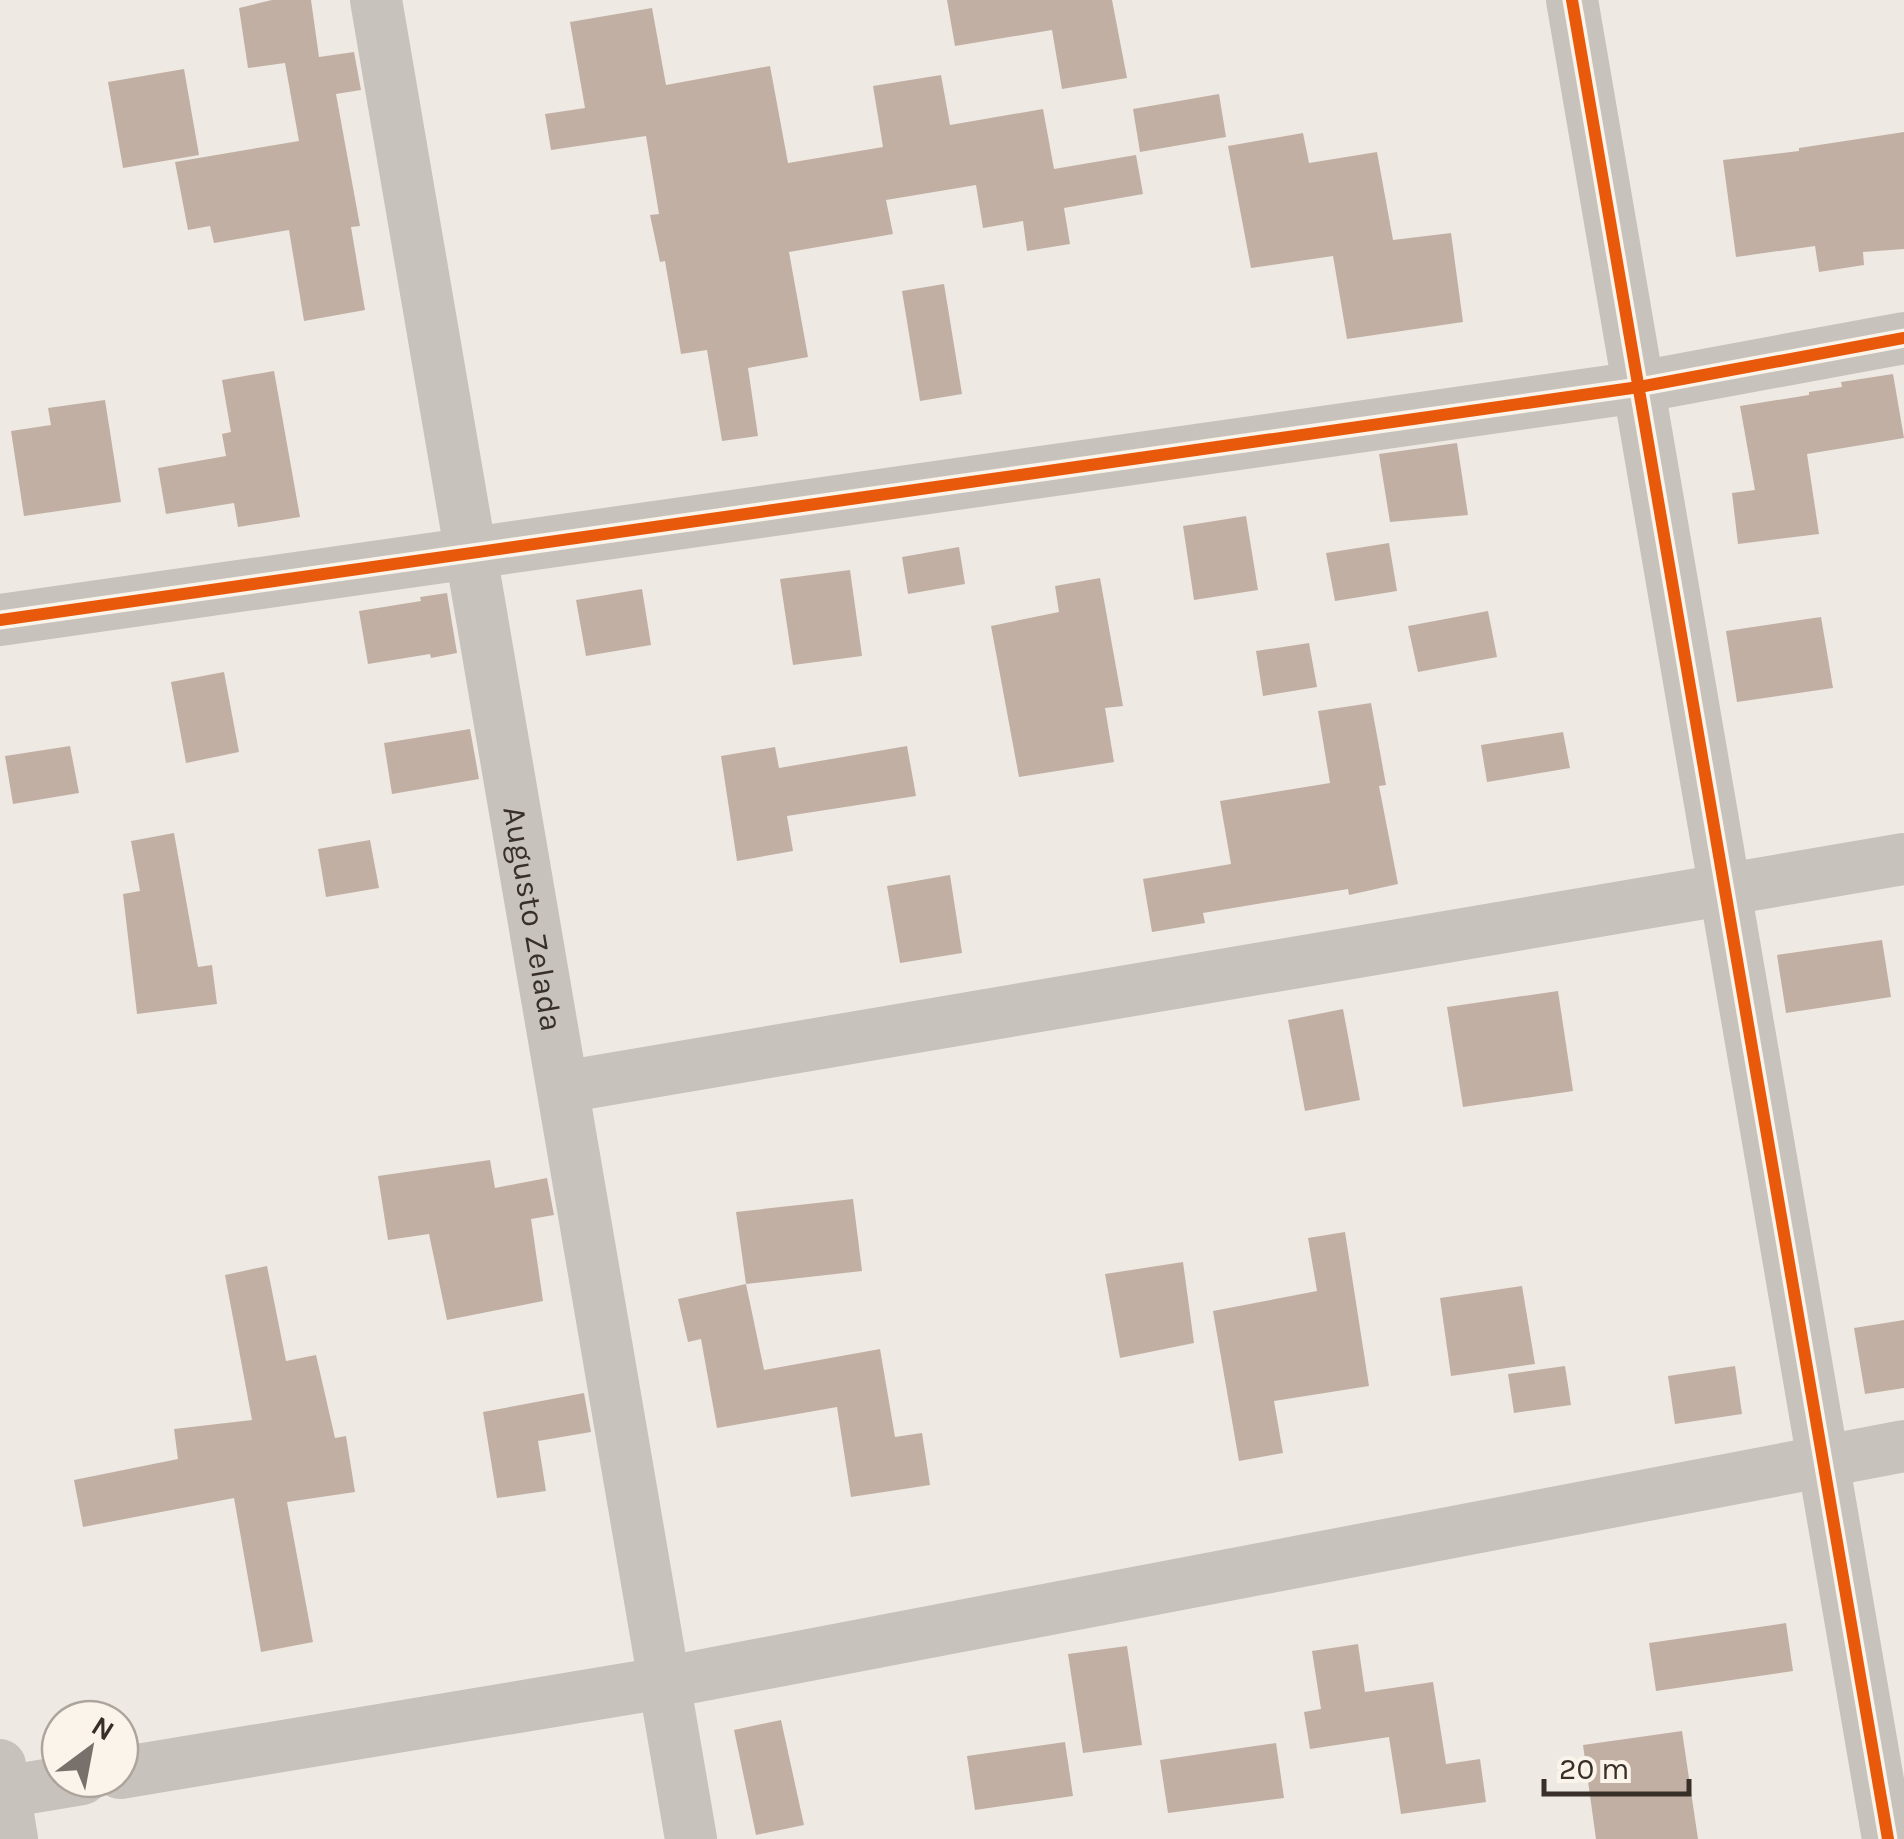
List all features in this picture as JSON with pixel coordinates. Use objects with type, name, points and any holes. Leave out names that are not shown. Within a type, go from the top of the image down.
[{"type":"street","name":"Augusto Zelada","points":[[376,0],[691,1839]]},
{"type":"street","points":[[1572,0],[1726,888],[1820,1461],[1888,1839]]},
{"type":"street","points":[[0,620],[1640,388],[1904,338]]},
{"type":"street","points":[[563,1087],[1904,859]]},
{"type":"street","points":[[140,1770],[662,1683],[1904,1446]]},
{"type":"street","points":[[6,1798],[40,1790]]},
{"type":"building","points":[[272,0],[311,0],[319,57],[354,52],[361,90],[336,94],[360,226],[351,227],[365,310],[304,321],[289,230],[214,243],[210,226],[188,230],[175,162],[299,141],[285,63],[248,68],[239,8]]},
{"type":"building","points":[[947,0],[1112,0],[1127,78],[1062,89],[1052,30],[955,46]]},
{"type":"building","points":[[652,8],[666,85],[770,66],[788,163],[883,147],[873,86],[941,75],[950,125],[1043,109],[1054,169],[1136,155],[1143,194],[1064,208],[1070,244],[1027,251],[1023,221],[983,228],[976,185],[886,200],[893,234],[789,252],[808,357],[748,368],[758,436],[722,441],[707,350],[681,354],[665,261],[660,262],[650,215],[659,214],[646,136],[551,150],[545,114],[585,108],[570,22]]},
{"type":"building","points":[[184,69],[199,155],[123,168],[108,82]]},
{"type":"building","points":[[1219,94],[1226,137],[1140,152],[1133,109]]},
{"type":"building","points":[[1904,132],[1904,249],[1863,252],[1864,265],[1819,272],[1815,246],[1736,257],[1723,160]]},
{"type":"building","points":[[1303,133],[1309,163],[1377,152],[1393,240],[1451,233],[1463,322],[1347,339],[1333,256],[1251,268],[1228,146]]},
{"type":"building","points":[[944,284],[962,394],[920,401],[902,291]]},
{"type":"building","points":[[274,371],[300,517],[238,527],[234,503],[166,514],[158,468],[226,456],[222,434],[231,432],[222,380]]},
{"type":"building","points":[[1893,374],[1904,438],[1807,454],[1819,534],[1738,544],[1732,493],[1755,490],[1740,406],[1809,395],[1842,387],[1841,382]]},
{"type":"building","points":[[105,400],[121,502],[24,516],[11,431],[51,425],[48,408]]},
{"type":"building","points":[[1457,443],[1468,515],[1390,522],[1379,454]]},
{"type":"building","points":[[1246,516],[1258,590],[1194,600],[1183,526]]},
{"type":"building","points":[[1389,543],[1397,591],[1335,601],[1326,553]]},
{"type":"building","points":[[959,547],[965,584],[908,594],[902,557]]},
{"type":"building","points":[[850,570],[862,656],[793,665],[780,579]]},
{"type":"building","points":[[1100,578],[1123,706],[1105,708],[1114,762],[1019,777],[991,626],[1059,612],[1055,586]]},
{"type":"building","points":[[642,589],[651,645],[586,656],[576,600]]},
{"type":"building","points":[[447,593],[457,653],[368,664],[359,611]]},
{"type":"building","points":[[1488,611],[1497,657],[1418,672],[1408,626]]},
{"type":"building","points":[[1821,617],[1833,688],[1737,702],[1726,631]]},
{"type":"building","points":[[1309,643],[1317,687],[1263,696],[1256,651]]},
{"type":"building","points":[[224,672],[239,752],[186,763],[171,682]]},
{"type":"building","points":[[1371,703],[1386,785],[1379,786],[1398,884],[1349,895],[1348,889],[1203,913],[1205,923],[1152,932],[1143,879],[1231,864],[1220,801],[1330,783],[1318,711]]},
{"type":"building","points":[[470,729],[479,779],[392,794],[384,743]]},
{"type":"building","points":[[1563,732],[1570,768],[1487,782],[1481,745]]},
{"type":"building","points":[[70,746],[79,793],[13,804],[5,756]]},
{"type":"building","points":[[907,746],[916,796],[787,816],[793,851],[737,861],[721,756],[775,747],[779,768]]},
{"type":"building","points":[[174,833],[198,967],[212,965],[217,1004],[137,1014],[123,894],[140,891],[131,841]]},
{"type":"building","points":[[370,840],[379,888],[326,897],[318,849]]},
{"type":"building","points":[[950,875],[962,953],[900,963],[887,886]]},
{"type":"building","points":[[1882,940],[1891,997],[1786,1013],[1777,955]]},
{"type":"building","points":[[1558,991],[1573,1091],[1463,1107],[1447,1007]]},
{"type":"building","points":[[1343,1009],[1360,1100],[1305,1111],[1288,1020]]},
{"type":"building","points":[[490,1160],[495,1188],[547,1178],[554,1215],[531,1219],[543,1301],[447,1320],[429,1234],[388,1240],[378,1176]]},
{"type":"building","points":[[853,1199],[862,1271],[746,1284],[736,1212]]},
{"type":"building","points":[[1345,1232],[1369,1386],[1274,1401],[1283,1453],[1239,1461],[1213,1311],[1317,1291],[1308,1238]]},
{"type":"building","points":[[1183,1262],[1194,1343],[1120,1358],[1105,1274]]},
{"type":"building","points":[[267,1266],[286,1361],[316,1355],[335,1438],[346,1436],[355,1492],[287,1502],[313,1642],[261,1652],[234,1498],[83,1527],[74,1480],[178,1459],[174,1429],[252,1420],[225,1275]]},
{"type":"building","points":[[746,1284],[764,1370],[880,1349],[895,1437],[922,1433],[930,1485],[851,1497],[837,1407],[717,1428],[701,1339],[688,1342],[678,1299]]},
{"type":"building","points":[[1522,1286],[1535,1364],[1451,1376],[1440,1298]]},
{"type":"building","points":[[1904,1320],[1904,1388],[1865,1394],[1854,1328]]},
{"type":"building","points":[[1565,1366],[1571,1405],[1514,1413],[1508,1374]]},
{"type":"building","points":[[1735,1366],[1742,1414],[1675,1424],[1668,1376]]},
{"type":"building","points":[[584,1393],[591,1432],[538,1441],[546,1491],[497,1498],[483,1412]]},
{"type":"building","points":[[1786,1623],[1793,1671],[1656,1691],[1649,1643]]},
{"type":"building","points":[[1358,1644],[1365,1692],[1433,1682],[1446,1764],[1480,1759],[1486,1802],[1401,1814],[1389,1737],[1310,1749],[1304,1712],[1321,1709],[1312,1651]]},
{"type":"building","points":[[1127,1646],[1142,1745],[1083,1753],[1068,1654]]},
{"type":"building","points":[[781,1720],[804,1825],[756,1835],[734,1730]]},
{"type":"building","points":[[1682,1731],[1698,1839],[1596,1839],[1583,1745]]},
{"type":"building","points":[[1065,1742],[1073,1796],[975,1810],[967,1756]]},
{"type":"building","points":[[1276,1743],[1284,1798],[1168,1813],[1160,1760]]},
{"type":"cycle path","points":[[1572,0],[1888,1839]]},
{"type":"cycle path","points":[[0,620],[1639,387],[1904,338]]}]
